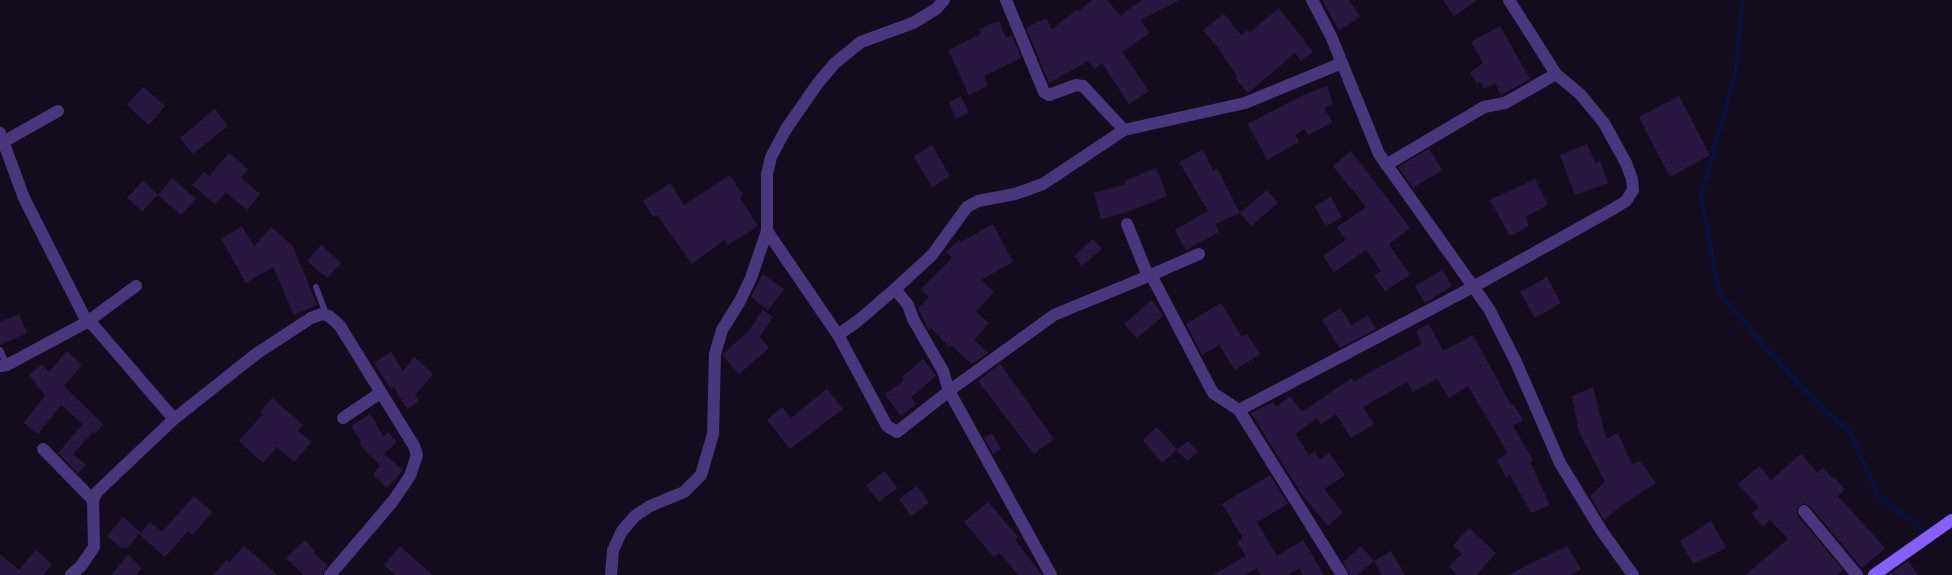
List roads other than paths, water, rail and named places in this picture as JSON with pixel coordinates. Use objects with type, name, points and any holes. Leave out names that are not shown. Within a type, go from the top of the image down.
[{"type":"main road","points":[[1874,575],[1952,520]]},
{"type":"street","points":[[611,575],[613,550],[622,531],[635,516],[650,506],[684,492],[701,475],[713,434],[715,354],[722,330],[740,301],[751,278],[767,231],[767,174],[771,156],[786,129],[834,63],[861,42],[912,23],[936,9],[944,0]]},
{"type":"street","points":[[1006,0],[1044,92],[1049,95],[1076,85],[1083,86],[1124,130]]},
{"type":"street","points":[[1312,0],[1342,63],[1379,154],[1489,309],[1516,362],[1560,463],[1601,530],[1633,575]]},
{"type":"street","points":[[1239,410],[1473,287],[1613,208],[1630,196],[1632,179],[1626,163],[1604,122],[1580,94],[1556,74],[1509,0]]},
{"type":"street","points":[[838,335],[866,315],[932,255],[967,207],[978,201],[1015,194],[1043,184],[1124,130],[1245,103],[1342,63]]},
{"type":"street","points":[[1386,164],[1484,107],[1505,103],[1556,74]]},
{"type":"street","points":[[58,111],[2,137],[24,198],[87,322],[93,325],[174,419]]},
{"type":"street","points":[[1127,224],[1150,276],[1213,393],[1239,410],[1342,575]]},
{"type":"street","points":[[767,231],[838,335],[887,426],[893,431],[902,429],[949,391],[1054,315],[1199,254]]},
{"type":"street","points":[[4,365],[87,322],[136,286]]},
{"type":"street","points":[[895,289],[908,305],[913,319],[943,371],[949,391],[1051,575]]},
{"type":"street","points":[[72,575],[82,566],[94,547],[93,500],[97,492],[174,419],[256,354],[311,318],[326,314],[340,326],[414,446],[417,459],[410,476],[393,500],[330,575]]},
{"type":"street","points":[[343,418],[380,393]]},
{"type":"street","points":[[43,449],[93,500]]},
{"type":"street","points":[[1804,511],[1857,575]]},
{"type":"lane","points":[[316,287],[326,314]]},
{"type":"lane","points":[[0,350],[4,365]]},
{"type":"waterway","points":[[1742,0],[1736,71],[1701,196],[1719,292],[1771,354],[1820,406],[1851,433],[1878,496],[1924,530]]}]
